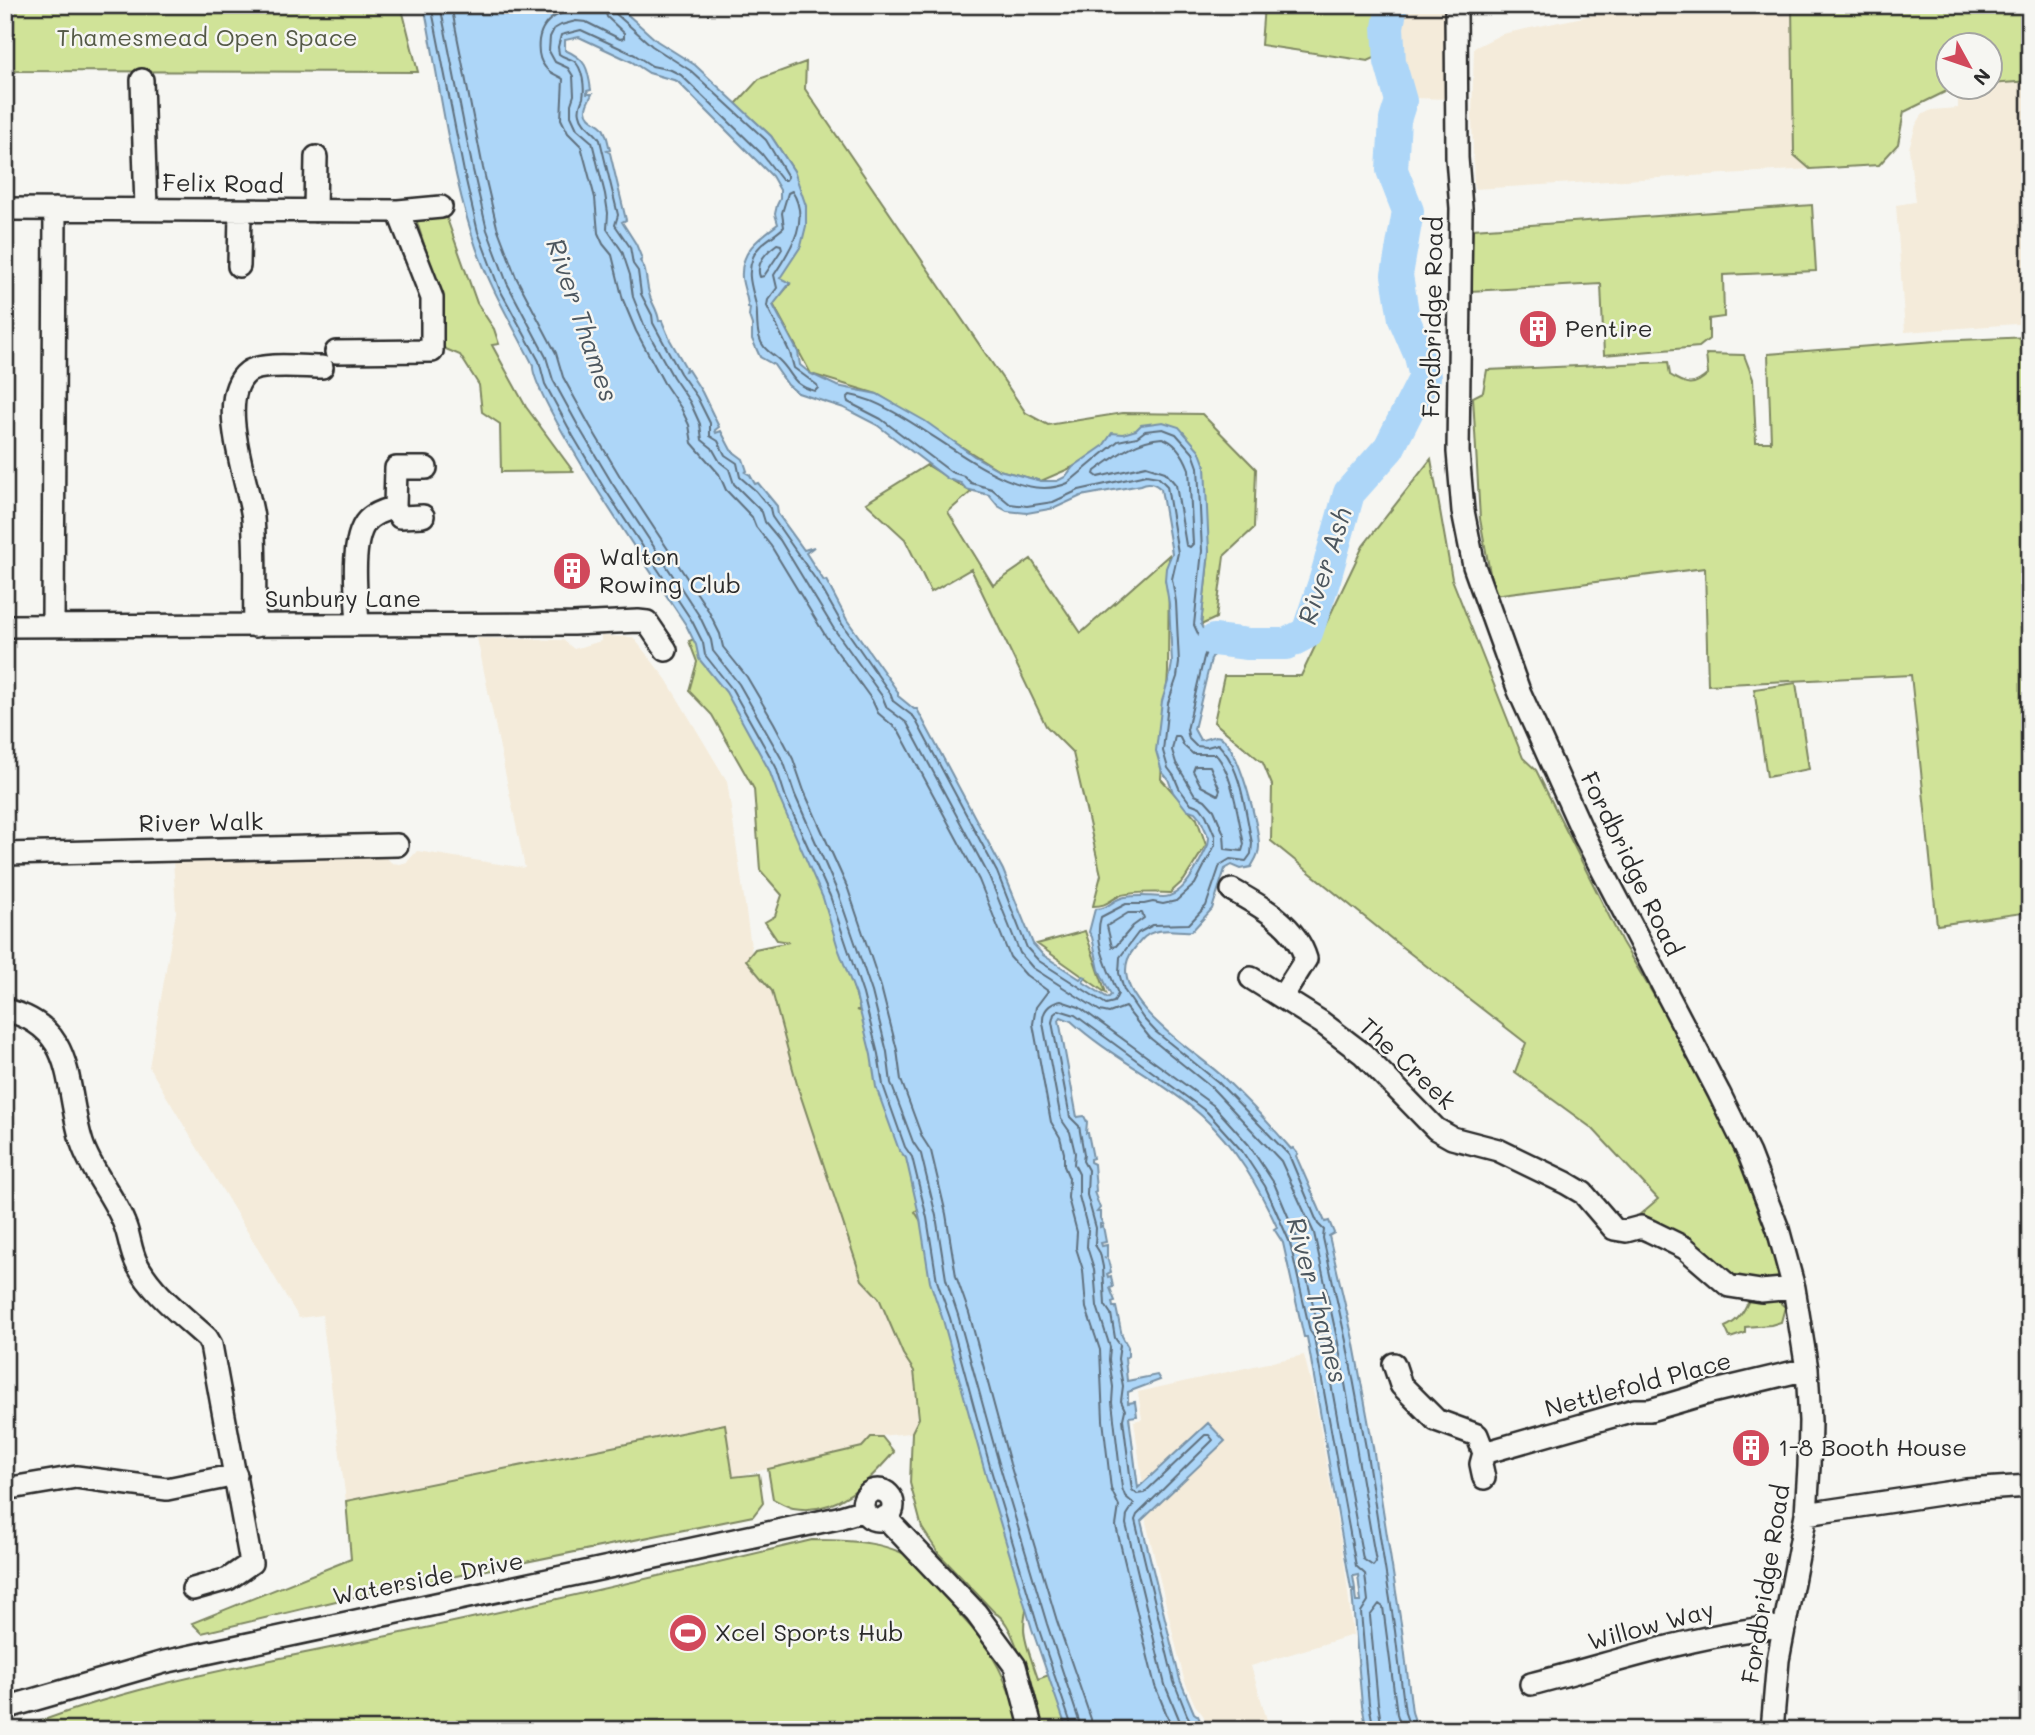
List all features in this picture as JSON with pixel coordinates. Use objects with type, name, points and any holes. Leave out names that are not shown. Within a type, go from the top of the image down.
[{"type":"street","name":"Fordbridge Road","points":[[1456,5],[1457,158],[1461,208],[1458,452],[1463,510],[1474,566],[1519,691],[1585,837],[1749,1154],[1778,1229],[1794,1288],[1807,1369],[1810,1421],[1806,1514],[1778,1660],[1772,1730]]},
{"type":"street","points":[[142,80],[146,209]]},
{"type":"street","points":[[315,211],[316,157]]},
{"type":"street","name":"Felix Road","points":[[5,209],[398,211],[441,207]]},
{"type":"street","points":[[53,625],[55,209]]},
{"type":"street","points":[[239,266],[240,211]]},
{"type":"street","points":[[255,626],[253,520],[239,461],[234,419],[238,386],[243,377],[257,367],[432,351],[432,298],[398,211]]},
{"type":"street","points":[[423,516],[400,517],[395,507],[396,468],[426,468]]},
{"type":"street","points":[[358,625],[356,548],[360,533],[369,519],[395,507]]},
{"type":"street","name":"Sunbury Lane","points":[[5,626],[562,624],[638,621],[647,622],[666,650]]},
{"type":"street","name":"River Walk","points":[[5,854],[397,845]]},
{"type":"street","points":[[1232,890],[1271,912],[1302,947],[1306,959],[1282,997]]},
{"type":"street","name":"The Creek","points":[[1251,978],[1363,1054],[1422,1117],[1452,1138],[1498,1150],[1566,1183],[1583,1193],[1614,1229],[1626,1231],[1640,1227],[1685,1248],[1729,1286],[1761,1291],[1794,1288]]},
{"type":"street","points":[[5,1010],[31,1019],[49,1032],[69,1072],[82,1145],[125,1224],[136,1263],[157,1290],[211,1345],[251,1563],[228,1579],[193,1589]]},
{"type":"street","points":[[1395,1364],[1401,1385],[1436,1420],[1477,1435],[1484,1453],[1481,1464],[1484,1478]]},
{"type":"street","name":"Nettlefold Place","points":[[1484,1453],[1634,1410],[1650,1410],[1807,1369]]},
{"type":"street","points":[[5,1489],[76,1477],[167,1489],[236,1475]]},
{"type":"street","points":[[1806,1514],[1966,1490],[2030,1486]]},
{"type":"street","name":"Waterside Drive","points":[[5,1708],[164,1662],[568,1577],[864,1510],[875,1519],[885,1517],[976,1613],[1016,1666],[1032,1730]]},
{"type":"street","name":"Willow Way","points":[[1531,1684],[1695,1640],[1744,1629],[1785,1626]]},
{"type":"shaded area","points":[[1401,5],[1450,5],[1452,99],[1411,98],[1396,24]]},
{"type":"shaded area","points":[[1607,5],[1792,5],[1794,155],[1810,169],[1474,189],[1474,48],[1502,34],[1607,12]]},
{"type":"shaded area","points":[[2030,81],[2030,323],[1905,332],[1896,205],[1915,202],[1909,148],[1916,125],[1922,115],[1931,110],[1958,108],[1958,102],[2004,102],[2004,83]]},
{"type":"shaded area","points":[[601,636],[633,637],[666,679],[727,781],[753,960],[777,989],[913,1366],[919,1432],[871,1437],[863,1447],[733,1477],[724,1424],[346,1501],[322,1315],[299,1318],[149,1067],[176,912],[173,859],[381,853],[392,863],[400,864],[407,862],[417,851],[525,868],[477,638],[563,640],[574,649],[601,641]]},
{"type":"shaded area","points":[[1304,1355],[1315,1399],[1344,1560],[1353,1635],[1251,1666],[1270,1730],[1210,1730],[1184,1679],[1146,1522],[1134,1421],[1142,1419],[1138,1392]]},
{"type":"green space","name":"Thamesmead Open Space","points":[[5,5],[401,5],[418,72],[5,71]]},
{"type":"green space","points":[[1264,5],[1401,5],[1396,24],[1401,46],[1368,61],[1261,45]]},
{"type":"green space","points":[[1792,5],[2030,5],[2030,81],[2004,83],[2004,32],[1934,32],[1934,97],[1904,112],[1898,144],[1879,165],[1810,169],[1794,155]]},
{"type":"green space","points":[[806,62],[805,89],[1026,413],[1048,425],[1123,413],[1202,414],[1256,469],[1254,528],[1224,556],[1216,618],[1201,625],[1209,551],[1123,434],[1073,467],[1041,481],[999,470],[877,394],[811,374],[773,304],[790,284],[779,279],[794,171],[771,136],[736,104],[759,79]]},
{"type":"green space","points":[[1812,205],[1816,271],[1723,275],[1724,317],[1709,319],[1709,339],[1699,347],[1604,355],[1601,284],[1470,291],[1473,229]]},
{"type":"green space","points":[[446,216],[477,303],[494,329],[499,344],[492,345],[526,407],[573,471],[501,472],[500,424],[482,412],[479,385],[460,355],[441,347],[440,295],[416,219]]},
{"type":"green space","points":[[2030,337],[2030,912],[1937,925],[1911,675],[1708,685],[1705,568],[1494,595],[1480,519],[1473,397],[1483,392],[1487,370],[1668,362],[1670,375],[1689,384],[1708,374],[1706,354],[1744,355],[1753,379],[1756,442],[1771,442],[1768,354]]},
{"type":"green space","points":[[1431,459],[1452,579],[1523,758],[1536,770],[1622,942],[1749,1154],[1791,1278],[1740,1283],[1643,1224],[1638,1216],[1658,1199],[1593,1129],[1515,1072],[1526,1043],[1271,841],[1272,785],[1263,763],[1214,722],[1224,676],[1301,676],[1363,546]]},
{"type":"green space","points":[[927,465],[971,492],[948,512],[993,585],[1031,559],[1081,633],[1169,555],[1168,672],[1161,779],[1197,819],[1206,845],[1184,880],[1170,893],[1123,895],[1093,906],[1101,875],[1073,753],[1046,726],[971,569],[931,592],[905,539],[866,503]]},
{"type":"green space","points":[[702,636],[783,773],[856,995],[860,1010],[856,1010],[869,1015],[929,1200],[915,1212],[924,1226],[1030,1595],[1024,1619],[1027,1646],[1038,1679],[1060,1671],[1067,1730],[1039,1730],[1023,1666],[1010,1632],[1003,1620],[939,1554],[922,1528],[910,1483],[912,1432],[919,1418],[914,1371],[903,1354],[879,1298],[862,1280],[798,1088],[772,991],[746,960],[755,949],[789,942],[777,940],[765,922],[775,916],[782,895],[760,870],[754,789],[712,715],[689,691],[697,662],[689,641]]},
{"type":"green space","points":[[1796,683],[1809,769],[1767,777],[1754,689]]},
{"type":"green space","points":[[1085,931],[1106,993],[1037,944]]},
{"type":"green space","points":[[1750,1298],[1777,1300],[1785,1307],[1781,1322],[1745,1327],[1745,1333],[1730,1338],[1725,1327],[1734,1322]]},
{"type":"green space","points":[[725,1424],[733,1477],[759,1474],[763,1503],[753,1516],[357,1596],[202,1633],[192,1623],[351,1559],[346,1501]]},
{"type":"green space","points":[[871,1437],[882,1437],[894,1452],[851,1494],[824,1507],[809,1509],[791,1507],[773,1499],[768,1469],[862,1447]]},
{"type":"green space","name":"Xcel Sports Hub","points":[[812,1540],[856,1542],[885,1547],[898,1551],[923,1566],[944,1589],[962,1614],[960,1615],[992,1655],[1023,1730],[18,1730],[106,1699],[196,1676],[487,1615]]},
{"type":"water","name":"River Thames","points":[[424,5],[617,5],[657,41],[695,65],[771,136],[794,171],[806,206],[806,226],[801,246],[780,278],[790,283],[773,305],[798,352],[800,365],[811,374],[837,386],[877,394],[925,421],[974,456],[999,470],[1041,481],[1057,481],[1065,477],[1073,467],[1103,446],[1112,433],[1123,434],[1136,430],[1141,425],[1163,422],[1179,427],[1199,450],[1205,466],[1209,551],[1201,625],[1206,635],[1217,630],[1233,639],[1257,640],[1257,647],[1227,645],[1216,649],[1211,659],[1194,729],[1200,740],[1220,737],[1234,755],[1252,806],[1259,850],[1251,867],[1241,869],[1232,865],[1225,869],[1212,909],[1192,931],[1159,931],[1143,939],[1134,949],[1126,966],[1129,984],[1139,1003],[1155,1021],[1224,1078],[1298,1154],[1296,1156],[1325,1222],[1329,1221],[1334,1233],[1329,1236],[1353,1339],[1373,1447],[1412,1712],[1418,1730],[1367,1730],[1362,1705],[1352,1592],[1355,1592],[1356,1602],[1361,1602],[1358,1575],[1353,1576],[1355,1589],[1351,1589],[1307,1337],[1304,1337],[1283,1243],[1274,1229],[1277,1227],[1270,1212],[1236,1154],[1202,1116],[1071,1021],[1061,1017],[1059,1020],[1077,1117],[1084,1116],[1087,1122],[1086,1133],[1093,1158],[1090,1162],[1094,1164],[1094,1192],[1100,1208],[1097,1212],[1100,1212],[1103,1224],[1100,1224],[1100,1227],[1103,1226],[1106,1242],[1101,1243],[1102,1246],[1107,1245],[1105,1258],[1111,1272],[1107,1274],[1108,1277],[1111,1276],[1113,1287],[1110,1288],[1115,1301],[1112,1302],[1113,1307],[1116,1307],[1122,1336],[1128,1347],[1128,1356],[1125,1358],[1127,1381],[1157,1375],[1160,1380],[1128,1392],[1128,1403],[1135,1402],[1137,1416],[1129,1417],[1138,1488],[1208,1423],[1225,1441],[1141,1521],[1180,1680],[1204,1730],[1067,1730],[1032,1629],[930,1282],[920,1219],[906,1158],[899,1150],[876,1087],[856,995],[823,898],[769,770],[726,692],[699,659],[696,645],[686,625],[573,451],[537,383],[533,365],[492,285],[464,207]],"holes":[[[579,37],[649,73],[677,81],[772,176],[780,190],[775,214],[778,224],[752,246],[744,260],[742,278],[750,308],[752,339],[760,357],[774,365],[788,385],[798,393],[844,408],[877,425],[948,479],[961,483],[966,489],[989,495],[998,506],[1007,511],[1027,513],[1055,508],[1081,496],[1147,483],[1161,489],[1172,553],[1165,580],[1172,663],[1162,701],[1156,751],[1162,772],[1173,792],[1186,809],[1195,812],[1200,818],[1209,838],[1196,868],[1178,891],[1163,897],[1125,897],[1095,909],[1089,932],[1099,970],[1111,995],[1108,998],[1083,982],[1086,977],[1080,979],[1043,955],[1033,944],[1003,870],[917,709],[898,696],[898,692],[847,620],[826,580],[824,581],[806,553],[814,547],[804,550],[778,514],[777,506],[745,472],[747,471],[743,459],[731,450],[721,431],[716,433],[715,430],[719,427],[702,392],[688,370],[685,371],[686,368],[662,321],[659,321],[640,261],[642,259],[622,222],[626,220],[610,153],[607,151],[610,150],[606,135],[586,110],[592,94],[587,94],[587,91],[591,90],[587,70],[578,57],[565,50],[565,40]]]},
{"type":"waterway","name":"River Ash","points":[[1214,640],[1248,644],[1286,644],[1307,633],[1349,493],[1389,448],[1425,377],[1420,356],[1404,319],[1397,275],[1408,211],[1392,170],[1395,120],[1401,101],[1390,62],[1388,27],[1392,5]]},
{"type":"place","name":"Pentire","points":[[1538,329]]},
{"type":"place","name":"Walton Rowing Club","points":[[572,571]]},
{"type":"place","name":"1-8 Booth House","points":[[1751,1448]]},
{"type":"place","name":"Xcel Sports Hub","points":[[688,1633]]}]
